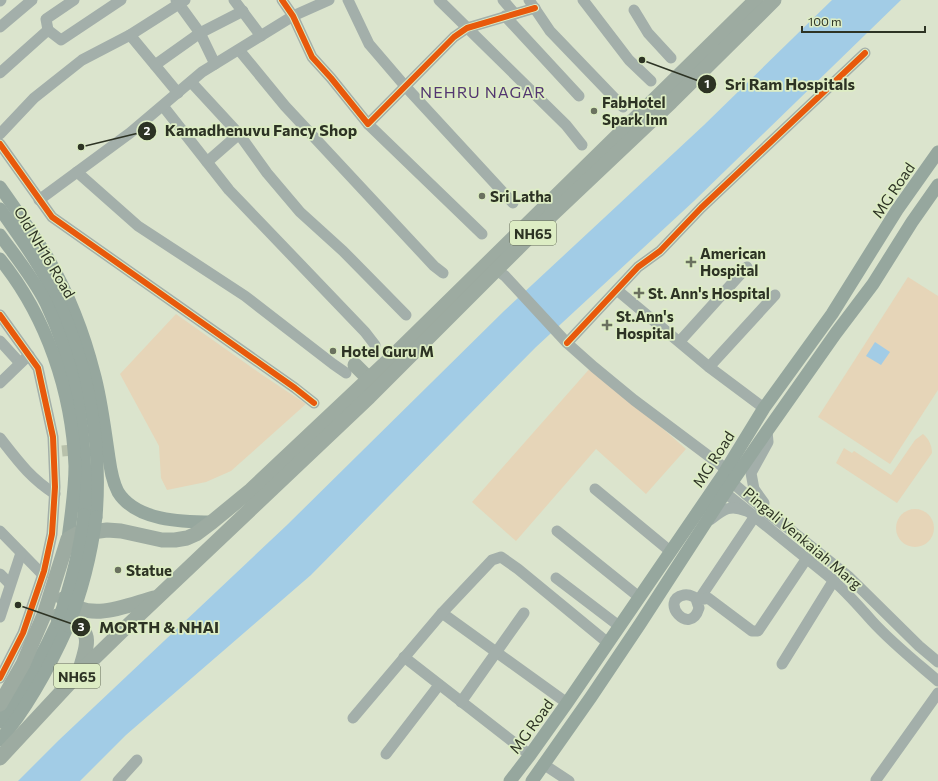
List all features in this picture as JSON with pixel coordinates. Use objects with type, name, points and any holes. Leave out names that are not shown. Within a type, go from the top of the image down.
[{"type":"highway","name":"NH65","points":[[0,758],[79,673],[157,597],[501,273],[539,220],[756,0]]},
{"type":"highway","name":"NH65","points":[[68,539],[77,534],[107,530],[121,531],[162,540],[175,540],[187,538],[196,534],[212,522],[251,490],[539,220],[671,102],[774,0]]},
{"type":"highway","points":[[351,369],[369,379]]},
{"type":"highway","points":[[196,534],[207,550]]},
{"type":"highway","points":[[0,704],[23,664],[44,615],[68,539]]},
{"type":"highway","points":[[54,585],[59,595],[69,605],[82,611],[90,612],[116,609],[157,597]]},
{"type":"highway","points":[[44,615],[54,615],[74,622],[81,627],[85,634],[86,647],[79,673]]},
{"type":"main road","name":"MG Road","points":[[532,781],[592,697],[705,524],[724,481],[764,408],[832,314],[897,210],[938,152]]},
{"type":"main road","name":"MG Road","points":[[510,781],[530,756],[567,703],[670,551],[724,481],[767,430],[832,338],[873,284],[938,184]]},
{"type":"main road","points":[[0,187],[49,260],[69,300],[80,328],[94,372],[101,403],[110,472],[118,492],[129,504],[144,513],[159,518],[182,522],[212,522]]},
{"type":"main road","name":"Old NH16 Road","points":[[0,209],[40,269],[58,301],[80,358],[91,404],[97,452],[98,490],[90,516],[88,566],[79,599],[22,692],[0,722]]},
{"type":"main road","name":"Old NH16 Road","points":[[0,235],[30,276],[46,303],[68,361],[78,401],[84,450],[85,505],[90,516]]},
{"type":"main road","points":[[0,259],[13,275],[38,318],[46,335],[61,379],[71,429],[75,467],[68,539]]},
{"type":"main road","name":"Old NH16 Road","points":[[0,740],[20,714],[50,664],[63,624]]},
{"type":"street","points":[[0,27],[32,0]]},
{"type":"street","points":[[74,0],[46,19],[48,30],[61,40],[121,0]]},
{"type":"street","points":[[234,0],[261,36]]},
{"type":"street","points":[[282,0],[293,16],[312,57],[368,124],[482,234]]},
{"type":"street","points":[[39,200],[130,133],[202,72],[293,16],[329,0]]},
{"type":"street","points":[[348,0],[369,44],[405,86],[514,202]]},
{"type":"street","points":[[439,0],[566,125],[582,145]]},
{"type":"street","points":[[503,0],[510,15],[579,96]]},
{"type":"street","points":[[582,0],[629,60],[650,81]]},
{"type":"street","points":[[0,134],[34,98],[82,60],[130,35],[180,1],[200,34],[214,64]]},
{"type":"street","points":[[368,124],[454,37],[467,28],[510,15],[532,4],[550,31],[623,107]]},
{"type":"street","points":[[634,10],[648,33],[671,58]]},
{"type":"street","points":[[155,65],[200,34],[243,11]]},
{"type":"street","points":[[0,73],[48,30]]},
{"type":"street","points":[[130,35],[178,93]]},
{"type":"street","points":[[239,50],[284,106],[434,266],[443,273]]},
{"type":"street","points":[[565,341],[617,290],[638,267],[660,251],[701,208],[865,52]]},
{"type":"street","points":[[191,82],[239,134],[267,173],[300,212],[343,251],[406,315]]},
{"type":"street","points":[[162,106],[229,190],[365,332],[375,345]]},
{"type":"street","points":[[207,162],[239,134]]},
{"type":"street","points":[[0,144],[52,217],[295,388],[314,403]]},
{"type":"street","points":[[77,172],[138,226],[245,296],[333,364],[351,369]]},
{"type":"street","points":[[680,341],[747,267]]},
{"type":"street","points":[[501,273],[565,341],[634,400],[724,481]]},
{"type":"street","points":[[617,290],[680,341],[709,367],[764,408]]},
{"type":"street","points":[[709,367],[775,295]]},
{"type":"street","points":[[0,315],[38,368],[53,437],[58,451],[52,534],[43,575],[23,633],[0,678]]},
{"type":"street","points":[[0,341],[20,363]]},
{"type":"street","points":[[0,383],[29,355]]},
{"type":"street","points":[[767,430],[768,442],[750,473],[754,489],[765,504],[770,515]]},
{"type":"street","points":[[0,438],[29,474],[40,484],[55,494]]},
{"type":"street","name":"Pingali Venkaiah Marg","points":[[724,481],[848,576],[919,646],[938,662]]},
{"type":"street","name":"Pingali Venkaiah Marg","points":[[724,481],[754,515],[834,580],[910,657],[938,681]]},
{"type":"street","points":[[595,489],[670,551]]},
{"type":"street","points":[[705,524],[722,510],[728,508],[736,507],[754,515],[698,598],[708,598],[752,631],[758,631],[807,558]]},
{"type":"street","points":[[557,530],[639,597]]},
{"type":"street","points":[[0,531],[43,575]]},
{"type":"street","points":[[0,617],[21,553]]},
{"type":"street","points":[[353,718],[442,613],[492,560],[501,557],[518,569],[608,643]]},
{"type":"street","points":[[0,574],[10,584]]},
{"type":"street","points":[[556,578],[618,626]]},
{"type":"street","points":[[782,664],[834,580]]},
{"type":"street","points":[[873,621],[885,612]]},
{"type":"street","points":[[442,613],[567,703]]},
{"type":"street","points":[[461,702],[524,613]]},
{"type":"street","points":[[404,658],[530,756]]},
{"type":"street","points":[[386,754],[439,685]]},
{"type":"street","points":[[876,780],[938,693]]},
{"type":"street","points":[[118,781],[137,760]]},
{"type":"street","points":[[543,764],[569,781]]},
{"type":"shaded area","points":[[908,277],[938,296],[938,390],[890,464],[818,417]]},
{"type":"shaded area","points":[[176,314],[306,404],[231,471],[206,482],[167,490],[161,478],[159,446],[120,374]]},
{"type":"shaded area","points":[[592,366],[686,449],[646,494],[596,449],[516,541],[472,502]]},
{"type":"shaded area","points":[[923,434],[930,443],[932,453],[897,503],[836,463],[844,448],[852,453],[854,451],[891,475],[915,440]]},
{"type":"shaded area","points":[[911,509],[919,509],[929,514],[933,521],[933,535],[929,542],[919,547],[911,547],[901,542],[899,539],[896,532],[896,524],[901,514],[904,512]]},
{"type":"water","points":[[832,0],[901,0],[694,201],[536,347],[311,575],[126,735],[80,781],[18,781],[59,740],[287,525],[504,311],[704,125]]},
{"type":"water","points":[[875,342],[890,352],[881,365],[866,356]]},
{"type":"tunnel","points":[[62,451],[82,449]]},
{"type":"cycle path","points":[[282,0],[293,16],[312,57],[368,124],[454,37],[467,28],[535,8]]},
{"type":"cycle path","points":[[567,343],[638,267],[660,251],[701,208],[865,53]]},
{"type":"cycle path","points":[[0,144],[52,217],[295,388],[314,403]]},
{"type":"cycle path","points":[[0,315],[38,368],[53,437],[55,487],[52,534],[44,571],[23,633],[0,678]]},
{"type":"place","name":"Sri Ram Hospitals","points":[[642,60]]},
{"type":"place","name":"FabHotel Spark Inn","points":[[594,111]]},
{"type":"place","name":"Kamadhenuvu Fancy Shop","points":[[81,147]]},
{"type":"place","name":"Sri Latha","points":[[482,196]]},
{"type":"place","name":"American Hospital","points":[[691,262]]},
{"type":"place","name":"St. Ann's Hospital","points":[[639,293]]},
{"type":"place","name":"St.Ann's Hospital","points":[[607,325]]},
{"type":"place","name":"Hotel Guru M","points":[[333,351]]},
{"type":"place","name":"Statue","points":[[118,570]]},
{"type":"place","name":"MORTH & NHAI","points":[[18,605]]},
{"type":"district","name":"NEHRU NAGAR","points":[[483,91]]}]
